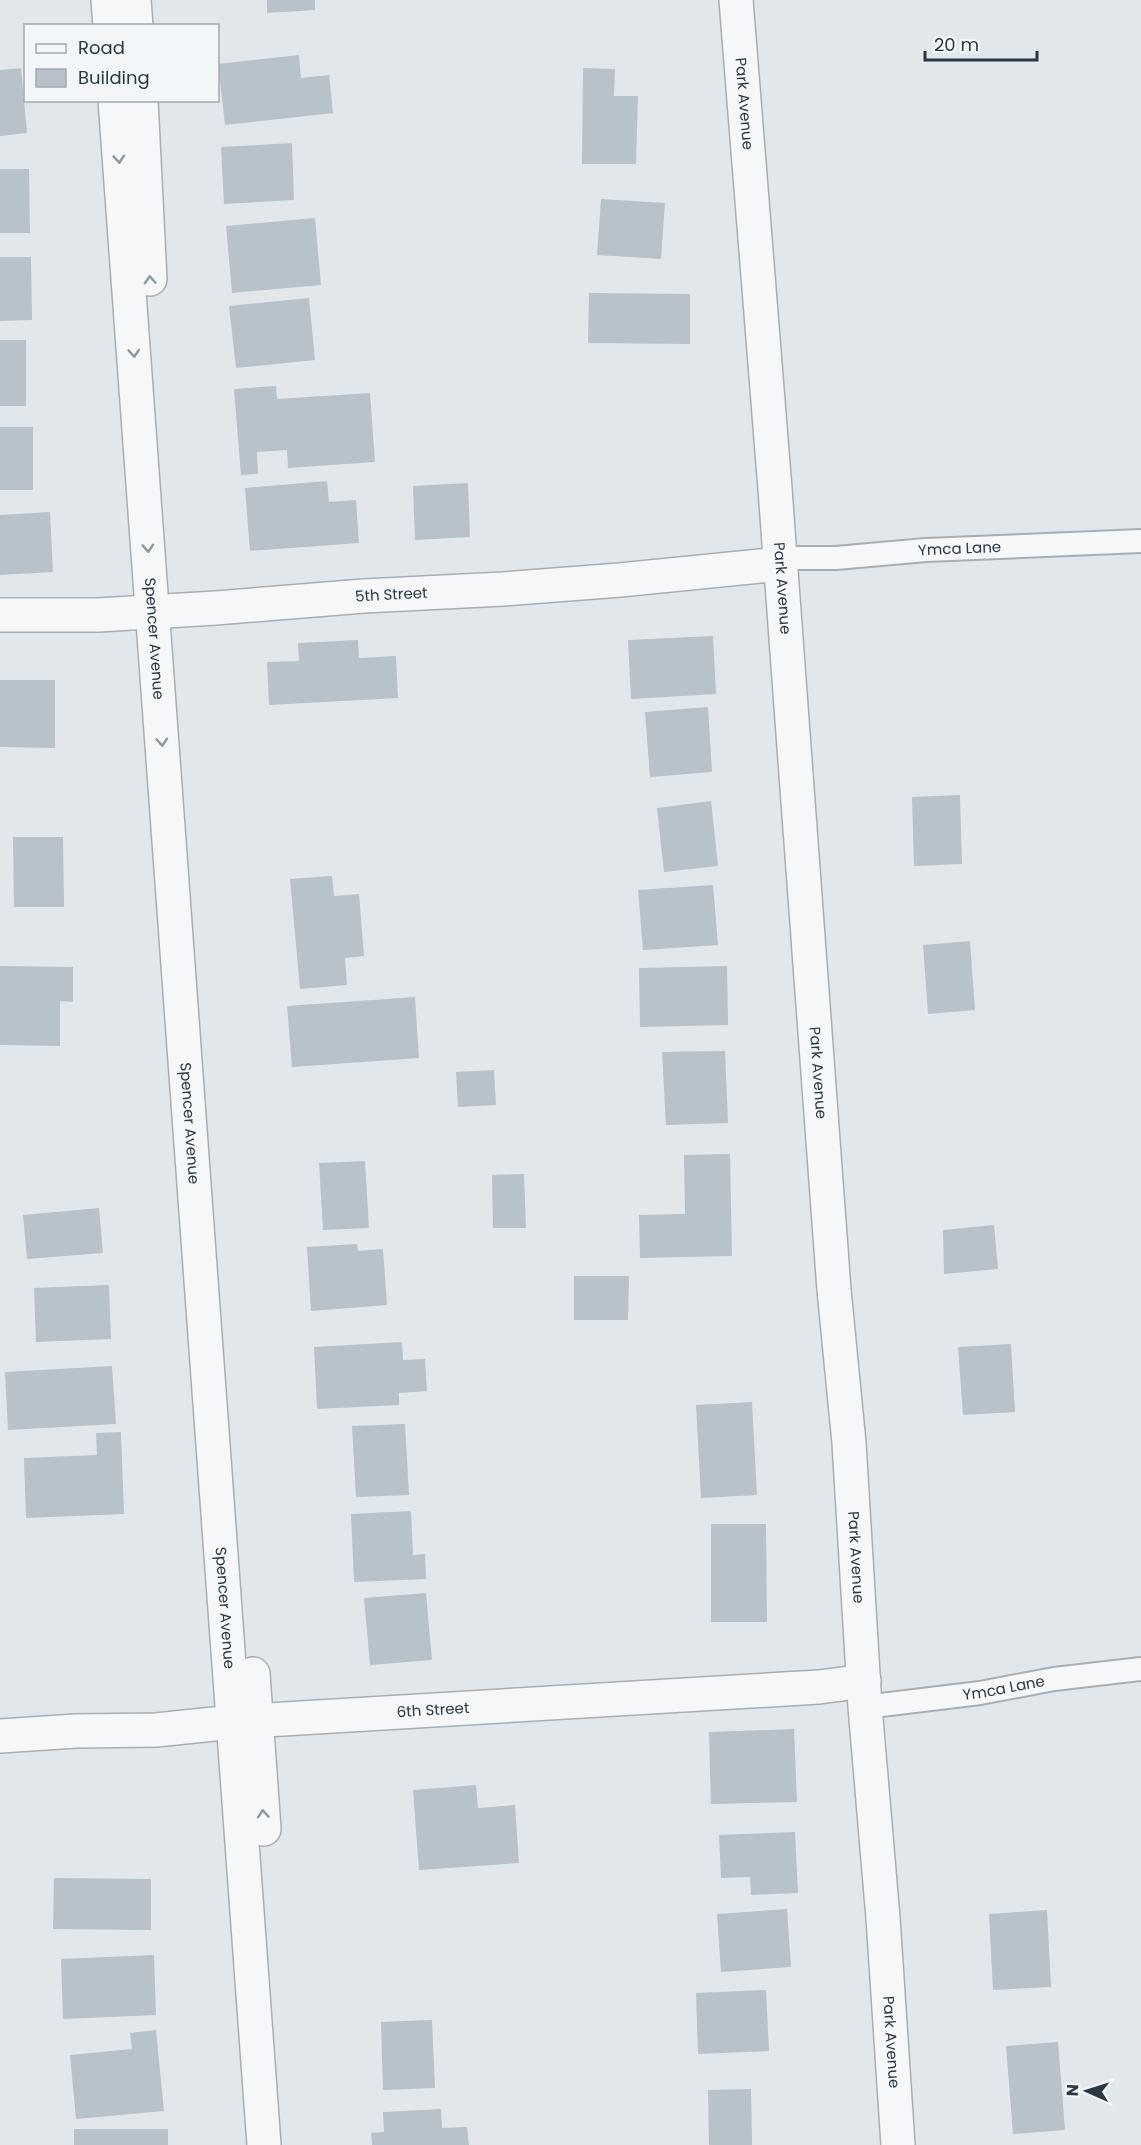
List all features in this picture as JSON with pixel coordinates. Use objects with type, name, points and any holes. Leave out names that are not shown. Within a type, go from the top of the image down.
[{"type":"street","points":[[108,0],[110,24]]},
{"type":"street","points":[[134,0],[136,24]]},
{"type":"street","name":"Park Avenue","points":[[736,0],[834,1290],[849,1443],[864,1694],[883,1918],[898,2145]]},
{"type":"street","name":"Spencer Avenue","points":[[115,102],[163,611],[245,1722],[287,2145]]},
{"type":"street","name":"Spencer Avenue","points":[[141,102],[163,611]]},
{"type":"street","name":"5th Street","points":[[0,615],[98,615],[364,596],[503,589],[771,565],[780,558]]},
{"type":"street","name":"6th Street","points":[[0,1736],[76,1731],[156,1730],[245,1722],[819,1687],[864,1694]]},
{"type":"street","name":"Spencer Avenue","points":[[245,1722],[264,2145]]},
{"type":"lane","name":"Ymca Lane","points":[[780,558],[836,558],[926,550],[1139,538]]},
{"type":"lane","name":"Ymca Lane","points":[[864,1694],[980,1693],[1054,1679],[1141,1669]]},
{"type":"building","points":[[267,0],[315,0],[315,10],[267,13]]},
{"type":"building","points":[[299,55],[301,78],[329,75],[333,113],[225,125],[219,64]]},
{"type":"building","points":[[21,68],[27,133],[0,136],[0,70]]},
{"type":"building","points":[[583,68],[615,69],[614,96],[638,96],[636,164],[582,164]]},
{"type":"building","points":[[292,143],[294,200],[224,204],[221,147]]},
{"type":"building","points":[[0,169],[29,169],[30,233],[0,233]]},
{"type":"building","points":[[601,199],[665,203],[661,259],[597,255]]},
{"type":"building","points":[[315,218],[321,285],[232,293],[226,226]]},
{"type":"building","points":[[0,257],[31,257],[32,320],[0,321]]},
{"type":"building","points":[[589,293],[690,294],[690,344],[588,343]]},
{"type":"building","points":[[309,298],[315,360],[236,368],[229,306]]},
{"type":"building","points":[[0,340],[26,340],[26,406],[0,406]]},
{"type":"building","points":[[276,386],[277,399],[370,393],[375,462],[288,468],[287,450],[257,452],[258,474],[241,475],[234,389]]},
{"type":"building","points":[[0,427],[33,427],[33,490],[0,490]]},
{"type":"building","points":[[327,481],[329,502],[356,500],[359,543],[250,551],[245,488]]},
{"type":"building","points":[[468,483],[470,537],[415,540],[413,486]]},
{"type":"building","points":[[50,512],[53,572],[0,575],[0,515]]},
{"type":"building","points":[[713,636],[716,694],[631,699],[628,640]]},
{"type":"building","points":[[358,640],[359,658],[396,656],[398,698],[269,705],[267,662],[299,661],[298,643]]},
{"type":"building","points":[[0,680],[55,680],[55,748],[0,747]]},
{"type":"building","points":[[708,707],[712,772],[650,777],[645,712]]},
{"type":"building","points":[[960,795],[962,864],[914,866],[912,797]]},
{"type":"building","points":[[711,801],[718,866],[664,872],[657,808]]},
{"type":"building","points":[[13,837],[63,837],[64,907],[14,907]]},
{"type":"building","points":[[332,876],[334,896],[359,894],[364,956],[345,958],[347,985],[300,989],[290,879]]},
{"type":"building","points":[[713,885],[718,945],[643,950],[638,890]]},
{"type":"building","points":[[970,941],[975,1010],[928,1014],[923,945]]},
{"type":"building","points":[[0,966],[73,967],[73,1002],[60,1001],[60,1046],[0,1045]]},
{"type":"building","points":[[727,966],[728,1025],[640,1027],[639,968]]},
{"type":"building","points":[[415,997],[419,1058],[292,1067],[287,1006]]},
{"type":"building","points":[[725,1051],[728,1123],[666,1125],[662,1052]]},
{"type":"building","points":[[494,1070],[496,1105],[458,1107],[456,1072]]},
{"type":"building","points":[[730,1154],[732,1256],[640,1258],[639,1215],[685,1214],[684,1155]]},
{"type":"building","points":[[365,1161],[369,1228],[323,1230],[319,1163]]},
{"type":"building","points":[[524,1174],[526,1228],[493,1228],[492,1175]]},
{"type":"building","points":[[99,1208],[103,1253],[27,1259],[23,1215]]},
{"type":"building","points":[[994,1225],[998,1269],[944,1274],[943,1230]]},
{"type":"building","points":[[357,1244],[358,1251],[383,1249],[387,1305],[311,1311],[307,1247]]},
{"type":"building","points":[[574,1276],[629,1276],[628,1320],[574,1320]]},
{"type":"building","points":[[109,1285],[111,1339],[36,1342],[34,1288]]},
{"type":"building","points":[[402,1342],[403,1360],[425,1359],[427,1391],[399,1393],[399,1405],[317,1409],[314,1347]]},
{"type":"building","points":[[1011,1344],[1015,1412],[963,1415],[958,1347]]},
{"type":"building","points":[[112,1366],[116,1424],[8,1430],[5,1372]]},
{"type":"building","points":[[752,1402],[757,1495],[701,1498],[696,1405]]},
{"type":"building","points":[[405,1424],[409,1495],[356,1497],[352,1426]]},
{"type":"building","points":[[121,1432],[124,1514],[26,1518],[24,1458],[97,1455],[96,1433]]},
{"type":"building","points":[[411,1511],[413,1555],[425,1554],[426,1579],[354,1582],[351,1514]]},
{"type":"building","points":[[711,1524],[766,1524],[767,1622],[711,1622]]},
{"type":"building","points":[[426,1593],[432,1660],[370,1665],[364,1598]]},
{"type":"building","points":[[794,1729],[797,1802],[711,1804],[709,1732]]},
{"type":"building","points":[[476,1785],[478,1808],[515,1805],[519,1863],[419,1870],[413,1790]]},
{"type":"building","points":[[795,1832],[798,1893],[751,1895],[750,1877],[721,1878],[719,1835]]},
{"type":"building","points":[[54,1878],[151,1879],[151,1930],[53,1929]]},
{"type":"building","points":[[787,1909],[791,1967],[721,1972],[717,1914]]},
{"type":"building","points":[[1047,1910],[1051,1987],[993,1990],[989,1914]]},
{"type":"building","points":[[154,1955],[156,2015],[63,2019],[61,1959]]},
{"type":"building","points":[[766,1990],[769,2051],[698,2054],[696,1993]]},
{"type":"building","points":[[432,2020],[435,2088],[383,2090],[381,2022]]},
{"type":"building","points":[[156,2030],[164,2111],[76,2119],[70,2055],[132,2049],[130,2033]]},
{"type":"building","points":[[1058,2042],[1065,2130],[1013,2134],[1006,2046]]},
{"type":"building","points":[[751,2089],[752,2145],[709,2145],[708,2090]]},
{"type":"building","points":[[441,2109],[442,2128],[467,2127],[469,2145],[372,2145],[371,2133],[384,2132],[383,2112]]},
{"type":"building","points":[[74,2129],[168,2129],[168,2145],[74,2145]]}]
